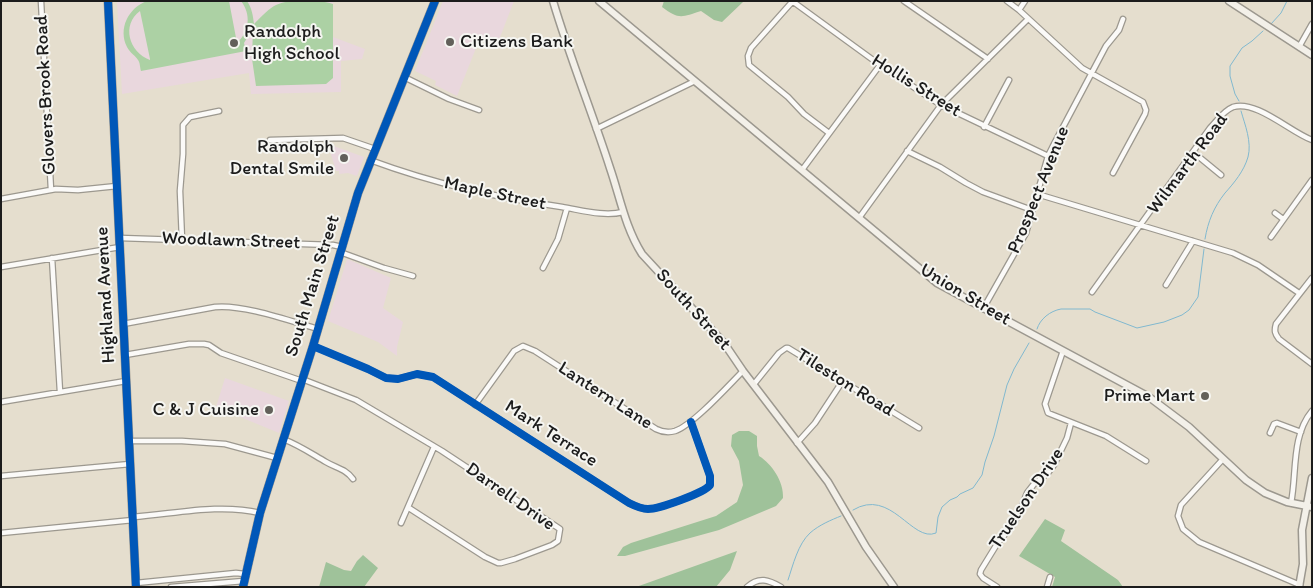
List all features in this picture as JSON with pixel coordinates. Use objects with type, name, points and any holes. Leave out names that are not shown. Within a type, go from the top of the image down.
[{"type":"main road","name":"Highland Avenue","points":[[108,1],[136,586]]},
{"type":"main road","name":"South Main Street","points":[[244,580],[260,513],[370,160],[435,1]]},
{"type":"main road","name":"South Street","points":[[553,1],[611,169],[630,234],[642,254],[724,343],[743,371],[828,482],[866,547],[894,587]]},
{"type":"main road","name":"Union Street","points":[[599,1],[937,283],[1120,380],[1156,402],[1189,427],[1256,487],[1277,499],[1291,504],[1309,506]]},
{"type":"main road","points":[[1229,1],[1312,55]]},
{"type":"main road","points":[[1300,586],[1304,564],[1302,530],[1309,506],[1312,478]]},
{"type":"street","name":"Glovers Brook Road","points":[[41,1],[51,190]]},
{"type":"street","points":[[792,1],[751,48],[748,56],[749,65],[788,97],[804,114],[829,132]]},
{"type":"street","name":"Hollis Street","points":[[792,1],[941,105],[1048,156]]},
{"type":"street","points":[[904,1],[988,59]]},
{"type":"street","points":[[1006,1],[1019,10],[1082,68],[1143,102],[1145,114],[1113,173]]},
{"type":"street","points":[[1019,10],[1025,1]]},
{"type":"street","points":[[859,218],[941,105],[1028,19]]},
{"type":"street","name":"Prospect Avenue","points":[[983,309],[1022,242],[1048,156],[1106,46],[1119,30],[1123,19]]},
{"type":"street","points":[[1299,47],[1312,24]]},
{"type":"street","points":[[802,170],[880,64]]},
{"type":"street","points":[[404,77],[479,110]]},
{"type":"street","points":[[984,127],[1009,80]]},
{"type":"street","points":[[596,129],[695,81]]},
{"type":"street","name":"Wilmarth Road","points":[[1092,292],[1193,152],[1220,116],[1227,110],[1238,106],[1253,108],[1312,140]]},
{"type":"street","points":[[182,240],[180,187],[183,154],[182,125],[190,117],[219,112]]},
{"type":"street","points":[[270,140],[343,138],[375,149]]},
{"type":"street","points":[[907,151],[940,167],[983,192],[1032,210]]},
{"type":"street","points":[[1193,152],[1221,175]]},
{"type":"street","name":"Maple Street","points":[[370,160],[414,176],[482,194],[567,208],[608,213],[623,212]]},
{"type":"street","points":[[1271,237],[1312,180]]},
{"type":"street","points":[[1,199],[60,188],[78,190],[117,186]]},
{"type":"street","points":[[1037,194],[1245,258],[1299,293]]},
{"type":"street","points":[[543,268],[558,239],[567,208]]},
{"type":"street","points":[[1275,213],[1284,219]]},
{"type":"street","name":"Woodlawn Street","points":[[120,238],[333,245],[384,268],[413,276]]},
{"type":"street","points":[[1166,285],[1193,241]]},
{"type":"street","points":[[1,267],[120,246]]},
{"type":"street","points":[[52,258],[60,392]]},
{"type":"street","points":[[1312,278],[1276,324],[1275,332],[1280,339],[1312,364]]},
{"type":"street","points":[[123,324],[227,306],[246,309],[318,329]]},
{"type":"street","name":"Darrell Drive","points":[[125,356],[189,344],[204,344],[221,353],[356,400],[434,447],[560,529],[558,540],[552,545],[515,559],[498,563],[485,557],[408,508]]},
{"type":"street","name":"Mark Terrace","points":[[313,346],[386,378],[395,379],[417,374],[430,376],[629,503],[640,508],[657,507],[699,493],[710,485],[710,476],[691,422]]},
{"type":"street","name":"Lantern Lane","points":[[475,405],[514,350],[523,346],[535,351],[659,430],[673,432],[691,422],[743,371]]},
{"type":"street","name":"Tileston Road","points":[[754,384],[779,353],[786,348],[919,428]]},
{"type":"street","points":[[1063,351],[1044,404],[1048,413],[1106,436],[1146,461]]},
{"type":"street","points":[[1,402],[126,382]]},
{"type":"street","points":[[797,442],[815,423],[842,382]]},
{"type":"street","points":[[1291,504],[1296,455],[1301,432],[1312,411]]},
{"type":"street","name":"Truelson Drive","points":[[997,587],[983,578],[980,574],[981,570],[994,549],[1015,522],[1026,494],[1054,465],[1067,438],[1071,423]]},
{"type":"street","points":[[1270,433],[1274,424],[1277,423],[1301,432]]},
{"type":"street","points":[[283,439],[299,445],[349,474],[353,479]]},
{"type":"street","points":[[129,441],[224,444],[277,458]]},
{"type":"street","points":[[402,523],[434,447]]},
{"type":"street","points":[[1223,459],[1181,505],[1178,516],[1183,529],[1199,542],[1300,586]]},
{"type":"street","points":[[1,476],[130,464]]},
{"type":"street","points":[[1,533],[217,509],[244,510],[260,513]]},
{"type":"street","points":[[1047,587],[1050,577]]},
{"type":"street","points":[[748,587],[755,581],[762,579],[782,587]]},
{"type":"street","points":[[136,586],[244,580]]},
{"type":"street","points":[[171,587],[244,580]]},
{"type":"shaded area","name":"Randolph High School","points":[[117,1],[333,1],[333,37],[365,49],[362,59],[341,61],[341,92],[251,94],[249,73],[122,94]]},
{"type":"shaded area","points":[[443,1],[514,1],[497,45],[480,38],[457,96],[435,85],[436,81],[415,71]]},
{"type":"shaded area","points":[[328,144],[364,157],[357,176],[348,173],[339,174],[339,171],[336,171]]},
{"type":"shaded area","points":[[347,259],[391,278],[383,308],[403,322],[397,347],[397,356],[378,342],[328,321]]},
{"type":"shaded area","points":[[225,378],[289,401],[279,433],[216,407]]},
{"type":"green space","name":"Randolph High School","points":[[147,1],[229,1],[237,43],[245,33],[248,22],[246,11],[241,1],[247,1],[249,4],[254,24],[271,8],[281,3],[312,1],[333,4],[333,78],[326,84],[256,86],[252,59],[253,28],[244,43],[246,51],[141,71],[139,61],[127,47],[124,40],[124,26],[130,14],[140,4]],"holes":[[[140,11],[150,60],[137,51],[130,38],[131,23]]]},
{"type":"green space","points":[[664,1],[743,2],[722,22],[714,20],[701,11],[685,16],[677,16],[662,7]]},
{"type":"green space","points":[[739,431],[749,431],[757,436],[759,456],[773,469],[782,486],[783,498],[776,506],[719,530],[625,556],[617,556],[623,547],[631,543],[716,516],[737,502],[743,485],[739,461],[731,446],[732,435]]},
{"type":"green space","points":[[1045,519],[1065,530],[1061,541],[1118,580],[1123,587],[1052,587],[1055,577],[1019,556]]},
{"type":"green space","points":[[737,551],[730,570],[716,587],[636,587]]},
{"type":"green space","points":[[363,555],[378,568],[364,587],[319,587],[326,562],[351,571]]},
{"type":"waterway","points":[[1271,24],[1281,13],[1287,1]]},
{"type":"waterway","points":[[1239,101],[1230,76],[1230,66],[1242,48],[1263,31]]},
{"type":"waterway","points":[[1205,239],[1215,209],[1241,172],[1248,157],[1249,140],[1241,111]]},
{"type":"waterway","points":[[1037,329],[1040,322],[1046,316],[1061,309],[1090,309],[1137,328],[1164,322],[1182,315],[1189,310],[1198,297],[1204,249]]},
{"type":"waterway","points":[[853,510],[866,505],[879,505],[890,510],[918,530],[927,534],[936,533],[938,517],[942,507],[950,500],[973,488],[982,475],[1007,385],[1029,343]]},
{"type":"waterway","points":[[788,580],[796,555],[810,533],[841,516]]},
{"type":"cycle path","points":[[108,1],[136,587]]},
{"type":"cycle path","points":[[243,587],[260,513],[313,346],[358,193],[435,1]]},
{"type":"cycle path","points":[[313,346],[386,378],[398,379],[417,374],[433,377],[629,503],[643,508],[648,509],[671,504],[691,496],[710,485],[710,476],[691,422]]},
{"type":"place","name":"Citizens Bank","points":[[450,42]]},
{"type":"place","name":"Randolph High School","points":[[234,43]]},
{"type":"place","name":"Randolph Dental Smile","points":[[344,158]]},
{"type":"place","name":"Prime Mart","points":[[1205,396]]},
{"type":"place","name":"C & J Cuisine","points":[[269,410]]}]
